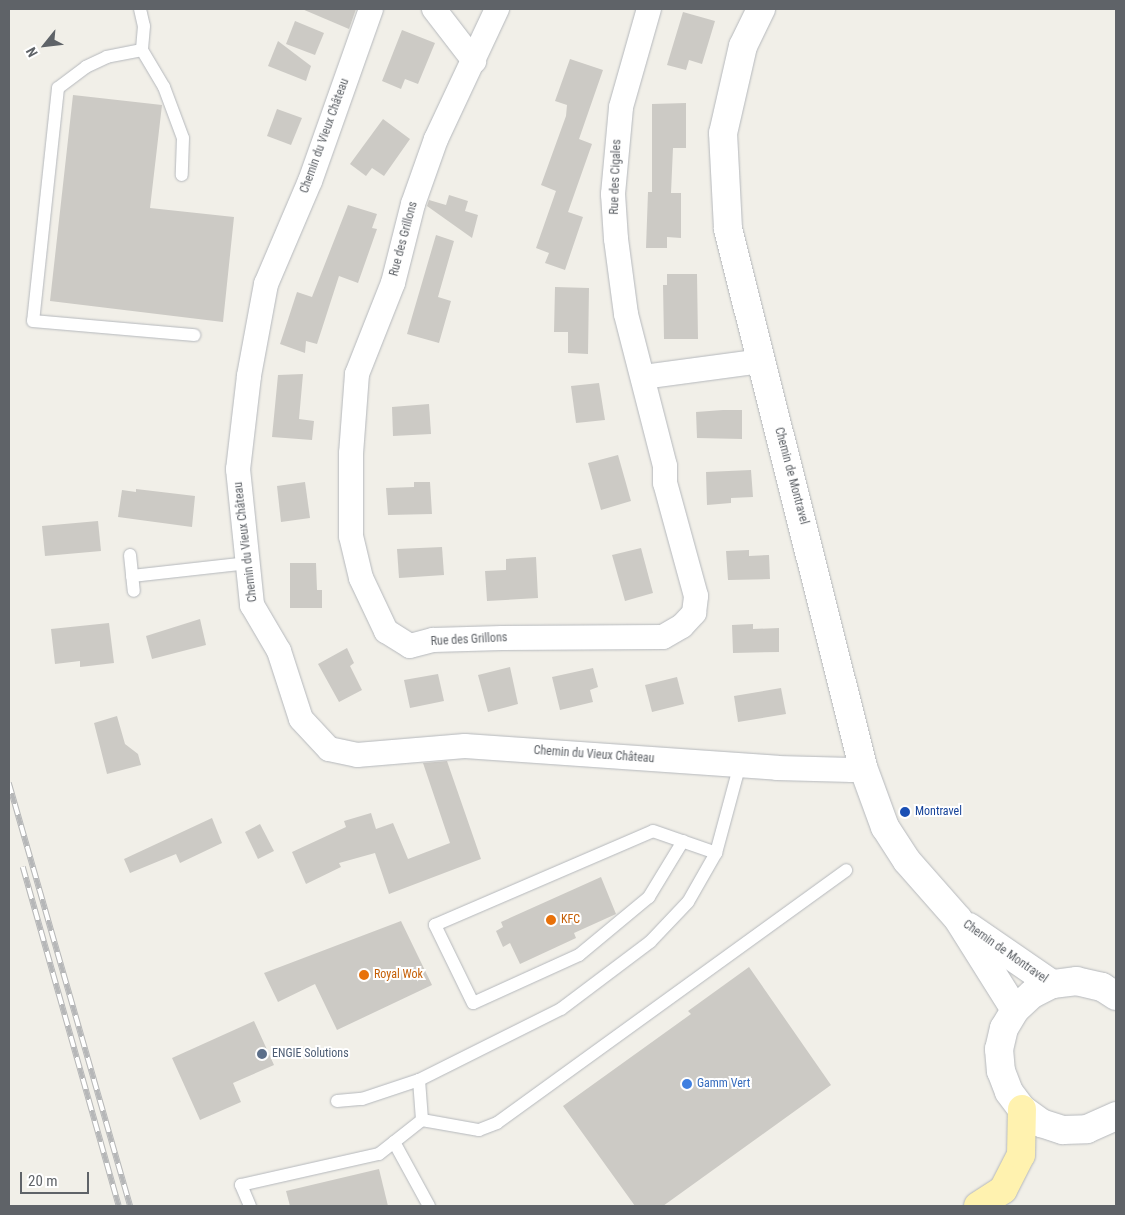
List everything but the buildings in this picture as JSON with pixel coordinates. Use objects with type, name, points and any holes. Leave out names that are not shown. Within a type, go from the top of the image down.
[{"type":"main road","points":[[978,1206],[1003,1190],[1020,1155],[1022,1109]]},
{"type":"street","name":"Chemin du Vieux Château","points":[[371,9],[310,181],[266,284],[249,376],[238,469],[252,605],[279,651],[302,719],[330,750],[356,755],[464,746],[740,764],[787,769],[852,770],[863,767]]},
{"type":"street","points":[[434,9],[474,61],[497,9]]},
{"type":"street","name":"Rue des Cigales","points":[[643,377],[626,314],[613,194],[621,107],[649,9]]},
{"type":"street","name":"Chemin de Montravel","points":[[761,9],[740,55],[730,93],[723,142],[728,229],[863,767],[885,827],[906,861],[958,919],[1015,1010]]},
{"type":"street","name":"Rue des Grillons","points":[[474,61],[436,139],[413,204],[393,283],[357,374],[351,453],[351,536],[361,578],[386,631],[410,646],[433,640],[663,637],[682,626],[694,613],[696,596],[665,483],[665,466],[643,377]]},
{"type":"street","points":[[643,377],[762,361]]},
{"type":"street","name":"Chemin de Montravel","points":[[958,919],[1052,984]]},
{"type":"street","points":[[1116,996],[1102,987],[1077,982],[1052,984],[1032,994],[1015,1010],[1003,1035],[1001,1071],[1008,1092],[1022,1109],[1041,1123],[1063,1130],[1087,1129],[1116,1116]]},
{"type":"lane","points":[[140,9],[144,26],[142,50],[164,87],[182,138],[182,175]]},
{"type":"lane","points":[[142,50],[107,57],[86,67],[58,88],[33,321],[194,335]]},
{"type":"lane","points":[[130,555],[134,591]]},
{"type":"lane","points":[[132,576],[248,562]]},
{"type":"lane","points":[[337,1102],[362,1099],[419,1080],[561,1008],[650,942],[688,902],[716,853],[740,764]]},
{"type":"lane","points":[[683,841],[649,897],[579,955],[473,1003],[435,926],[653,831],[683,841],[716,853]]},
{"type":"lane","points":[[250,1206],[241,1185],[379,1154],[422,1120],[479,1130],[497,1123],[846,870]]},
{"type":"lane","points":[[419,1080],[422,1120]]},
{"type":"lane","points":[[394,1142],[428,1206]]},
{"type":"railway","points":[[9,783],[130,1206]]},
{"type":"railway","points":[[23,867],[119,1206]]},
{"type":"place","name":"Montravel","points":[[905,812]]},
{"type":"place","name":"KFC","points":[[551,920]]},
{"type":"place","name":"Royal Wok","points":[[364,975]]},
{"type":"place","name":"ENGIE Solutions","points":[[262,1054]]},
{"type":"place","name":"Gamm Vert","points":[[687,1084]]}]
